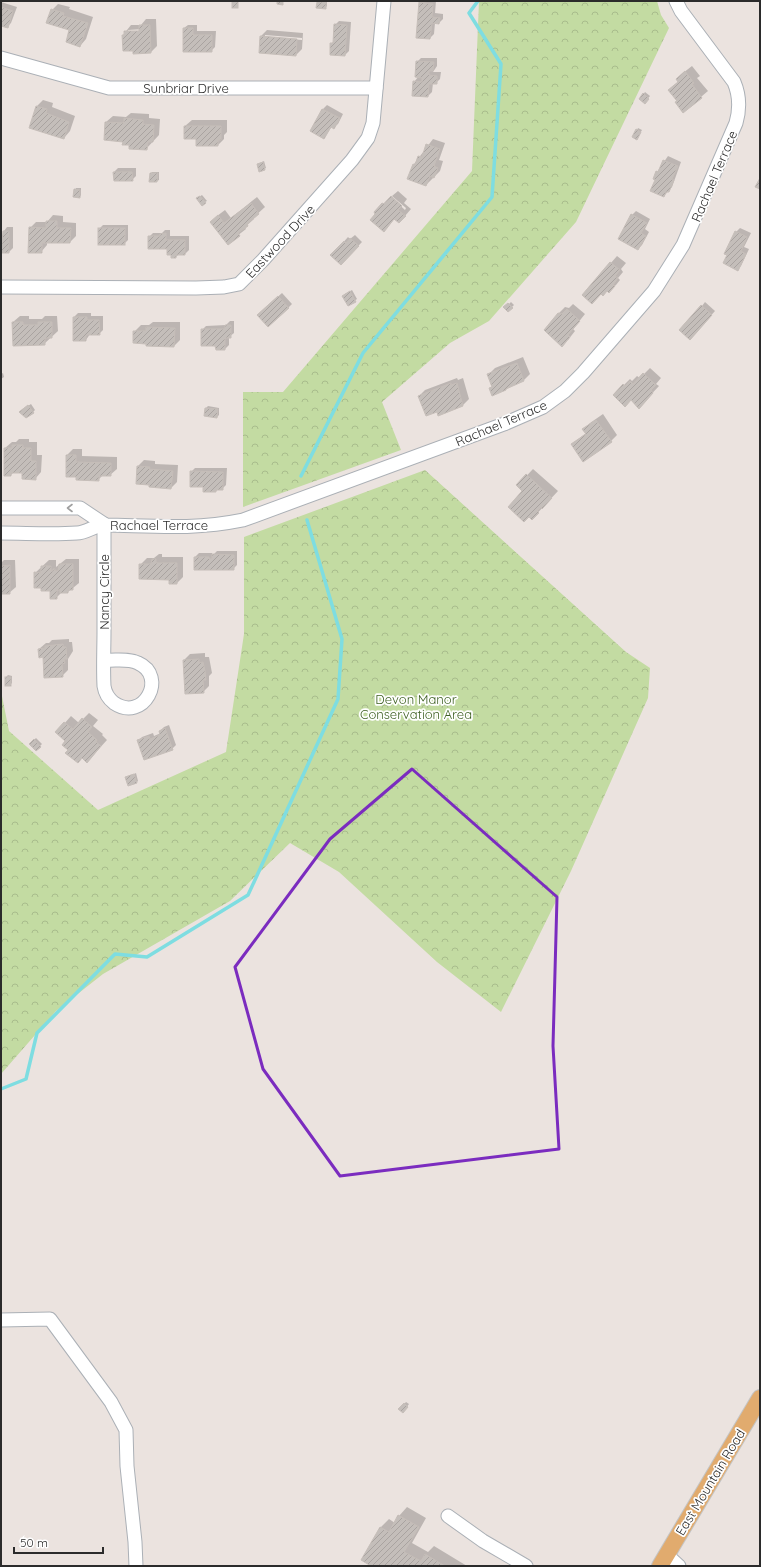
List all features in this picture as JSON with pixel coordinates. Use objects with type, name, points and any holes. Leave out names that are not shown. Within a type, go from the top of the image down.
[{"type":"main road","name":"East Mountain Road","points":[[664,1560],[760,1398]]},
{"type":"street","name":"Eastwood Drive","points":[[1,287],[196,288],[224,287],[239,284],[263,260],[335,180],[368,138],[373,123],[384,1]]},
{"type":"street","name":"Rachael Terrace","points":[[1,533],[79,533],[104,524],[184,527],[226,524],[243,520],[518,418],[543,407],[566,391],[644,303],[669,269],[689,233],[734,129],[738,116],[739,96],[734,82],[676,1]]},
{"type":"street","name":"Sunbriar Drive","points":[[1,58],[109,88],[376,88]]},
{"type":"street","name":"Rachael Terrace","points":[[1,508],[80,508],[104,524]]},
{"type":"street","name":"Nancy Circle","points":[[104,524],[104,660]]},
{"type":"street","points":[[1,1320],[50,1319],[111,1402],[126,1430],[127,1466],[136,1566]]},
{"type":"street","points":[[448,1516],[483,1541],[526,1566]]},
{"type":"street","points":[[664,1560],[679,1566]]},
{"type":"highlighted area","points":[[412,769],[557,897],[553,1046],[559,1149],[340,1176],[263,1069],[235,967],[330,839]]},
{"type":"green space","points":[[479,1],[657,1],[661,15],[669,28],[576,222],[489,321],[450,343],[382,402],[401,450],[243,507],[243,392],[283,392],[472,171]]},
{"type":"green space","name":"Devon Manor Conservation Area","points":[[425,470],[626,652],[650,668],[648,698],[571,871],[501,1012],[437,962],[339,872],[290,843],[230,901],[103,974],[56,1011],[1,1074],[1,691],[9,731],[98,810],[226,752],[244,634],[244,537]]},
{"type":"building","points":[[232,1],[238,1],[238,8],[232,8]]},
{"type":"building","points":[[277,1],[283,1],[283,5],[277,4]]},
{"type":"building","points":[[317,2],[326,2],[326,9],[316,8]]},
{"type":"building","points":[[419,2],[433,4],[432,17],[440,18],[439,24],[432,23],[430,39],[416,38]]},
{"type":"building","points":[[1,7],[13,11],[8,28],[1,26]]},
{"type":"building","points":[[51,9],[64,13],[63,16],[88,23],[80,47],[66,42],[69,30],[46,23]]},
{"type":"building","points":[[334,24],[347,25],[345,56],[330,55],[330,43],[333,43]]},
{"type":"building","points":[[139,25],[150,25],[151,53],[133,54],[133,51],[123,51],[122,35],[124,35],[124,31],[139,31]]},
{"type":"building","points":[[183,28],[193,28],[193,35],[212,35],[212,52],[183,52]]},
{"type":"building","points":[[260,36],[297,39],[296,56],[259,53]]},
{"type":"building","points":[[416,61],[434,62],[433,71],[429,71],[429,75],[437,76],[437,84],[429,84],[428,97],[412,96],[413,81],[422,82],[422,78],[415,77]]},
{"type":"building","points":[[685,71],[694,83],[692,84],[702,98],[683,113],[675,102],[677,101],[668,90],[678,82],[676,79]]},
{"type":"building","points":[[643,93],[649,99],[645,104],[639,99]]},
{"type":"building","points":[[36,106],[47,109],[46,113],[69,122],[64,139],[29,128]]},
{"type":"building","points":[[322,109],[340,118],[334,129],[331,127],[324,139],[310,131]]},
{"type":"building","points":[[124,118],[143,120],[143,124],[154,125],[153,142],[148,142],[147,150],[129,149],[129,145],[122,145],[123,142],[104,140],[105,122],[124,123]]},
{"type":"building","points":[[184,126],[221,126],[221,140],[218,140],[218,146],[196,146],[196,139],[184,139]]},
{"type":"building","points":[[636,129],[641,132],[637,140],[632,137]]},
{"type":"building","points":[[426,144],[440,149],[434,166],[438,168],[434,178],[430,176],[426,186],[407,179],[418,156],[422,157]]},
{"type":"building","points":[[663,160],[678,166],[672,179],[674,180],[669,192],[666,192],[664,197],[650,191],[655,180],[653,179],[656,171],[658,172]]},
{"type":"building","points":[[263,162],[265,170],[259,172],[257,164]]},
{"type":"building","points":[[113,172],[132,172],[133,181],[114,181]]},
{"type":"building","points":[[150,173],[158,173],[157,182],[149,182]]},
{"type":"building","points":[[760,178],[760,189],[755,187]]},
{"type":"building","points":[[74,189],[80,190],[80,198],[73,197]]},
{"type":"building","points":[[200,196],[206,203],[202,206],[196,198]]},
{"type":"building","points":[[391,196],[402,206],[398,210],[406,216],[399,223],[394,219],[384,232],[370,220],[375,214],[374,212]]},
{"type":"building","points":[[251,203],[259,214],[247,224],[248,226],[238,233],[240,236],[228,245],[210,222],[218,215],[224,223]]},
{"type":"building","points":[[631,214],[647,223],[641,233],[646,236],[638,250],[618,239]]},
{"type":"building","points":[[46,221],[57,221],[57,228],[71,228],[70,243],[42,243],[42,253],[28,253],[29,227],[46,228]]},
{"type":"building","points":[[98,228],[125,228],[125,245],[98,245]]},
{"type":"building","points":[[3,231],[9,231],[9,253],[1,253]]},
{"type":"building","points":[[735,231],[747,237],[741,251],[746,254],[738,271],[723,263],[727,255],[724,254]]},
{"type":"building","points":[[166,233],[166,240],[185,240],[185,255],[176,255],[176,258],[171,258],[171,255],[167,255],[167,249],[148,249],[148,236],[160,236],[160,234]]},
{"type":"building","points":[[350,238],[359,246],[341,265],[330,255],[344,241],[346,243]]},
{"type":"building","points":[[610,262],[620,270],[615,276],[618,278],[613,285],[615,286],[609,293],[607,291],[603,296],[601,294],[592,304],[582,295]]},
{"type":"building","points":[[350,291],[356,302],[348,306],[342,296]]},
{"type":"building","points":[[278,296],[289,308],[268,327],[257,315]]},
{"type":"building","points":[[508,303],[513,308],[508,312],[503,307]]},
{"type":"building","points":[[701,305],[712,315],[690,340],[679,330]]},
{"type":"building","points":[[567,309],[580,321],[568,335],[570,337],[562,347],[544,330],[558,313],[562,314]]},
{"type":"building","points":[[73,317],[87,317],[87,320],[99,320],[100,335],[86,335],[86,341],[73,341]]},
{"type":"building","points":[[12,322],[23,322],[23,325],[38,325],[38,322],[52,322],[52,338],[45,338],[45,345],[13,346]]},
{"type":"building","points":[[225,325],[231,325],[231,338],[225,338],[225,350],[216,350],[215,346],[201,346],[201,329],[225,329]]},
{"type":"building","points":[[146,327],[175,328],[174,347],[146,346],[146,344],[133,343],[133,331],[146,331]]},
{"type":"building","points":[[517,363],[524,381],[492,396],[489,388],[492,387],[487,374]]},
{"type":"building","points":[[643,373],[656,385],[651,390],[653,393],[639,409],[631,400],[625,407],[613,395],[623,384],[625,386],[630,381],[633,384]]},
{"type":"building","points":[[451,383],[451,385],[457,383],[463,406],[438,416],[437,412],[426,416],[418,396]]},
{"type":"building","points":[[28,405],[34,413],[26,418],[19,412]]},
{"type":"building","points":[[205,408],[218,409],[217,418],[204,416]]},
{"type":"building","points":[[596,420],[612,442],[583,462],[571,444],[586,434],[582,429]]},
{"type":"building","points":[[12,445],[23,445],[23,448],[31,448],[31,461],[36,461],[36,480],[22,479],[22,473],[11,473],[11,476],[4,476],[4,448],[12,448]]},
{"type":"building","points":[[66,455],[76,455],[76,462],[111,463],[111,476],[99,476],[99,481],[76,480],[76,477],[66,477]]},
{"type":"building","points":[[137,466],[150,467],[149,469],[173,471],[171,489],[136,484]]},
{"type":"building","points":[[190,471],[223,472],[223,490],[216,490],[216,492],[203,492],[203,487],[190,487]]},
{"type":"building","points":[[526,474],[552,498],[542,509],[541,507],[537,511],[539,513],[532,520],[529,517],[524,522],[508,507],[522,491],[516,485]]},
{"type":"building","points":[[212,554],[234,555],[234,570],[194,570],[194,557],[209,557],[209,559],[212,559]]},
{"type":"building","points":[[152,559],[156,559],[156,563],[177,563],[177,584],[169,584],[169,580],[139,579],[139,564],[151,564]]},
{"type":"building","points":[[59,564],[73,564],[73,590],[68,590],[68,593],[60,593],[60,590],[57,590],[57,599],[50,599],[50,591],[41,591],[41,588],[34,588],[34,572],[41,573],[41,566],[51,566],[51,571],[55,569],[55,571],[58,571]]},
{"type":"building","points":[[10,565],[10,594],[1,594],[1,566]]},
{"type":"building","points":[[63,644],[63,647],[66,647],[67,659],[64,659],[65,663],[62,664],[63,677],[44,678],[43,657],[39,658],[38,649],[45,648],[45,646]]},
{"type":"building","points":[[199,659],[199,663],[203,662],[205,671],[206,680],[203,680],[204,693],[185,694],[183,660]]},
{"type":"building","points":[[5,677],[11,677],[11,686],[5,686]]},
{"type":"building","points":[[82,718],[92,727],[88,732],[101,746],[87,763],[82,758],[78,763],[65,753],[68,750],[62,745],[65,741],[55,732],[64,722],[73,729]]},
{"type":"building","points":[[165,728],[173,750],[144,760],[137,740],[149,736],[150,739],[160,735],[159,731]]},
{"type":"building","points":[[34,739],[41,747],[36,751],[29,744]]},
{"type":"building","points":[[134,774],[137,783],[128,786],[125,777]]},
{"type":"building","points":[[404,1403],[408,1407],[403,1413],[398,1409]]},
{"type":"building","points":[[398,1515],[419,1527],[404,1552],[421,1561],[425,1554],[445,1566],[371,1566],[361,1560],[380,1527],[389,1532]]},
{"type":"waterway","points":[[301,476],[363,353],[492,197],[501,64],[469,13],[478,1]]},
{"type":"waterway","points":[[1,1089],[26,1079],[37,1033],[115,954],[147,957],[248,895],[338,699],[342,639],[307,520]]}]
